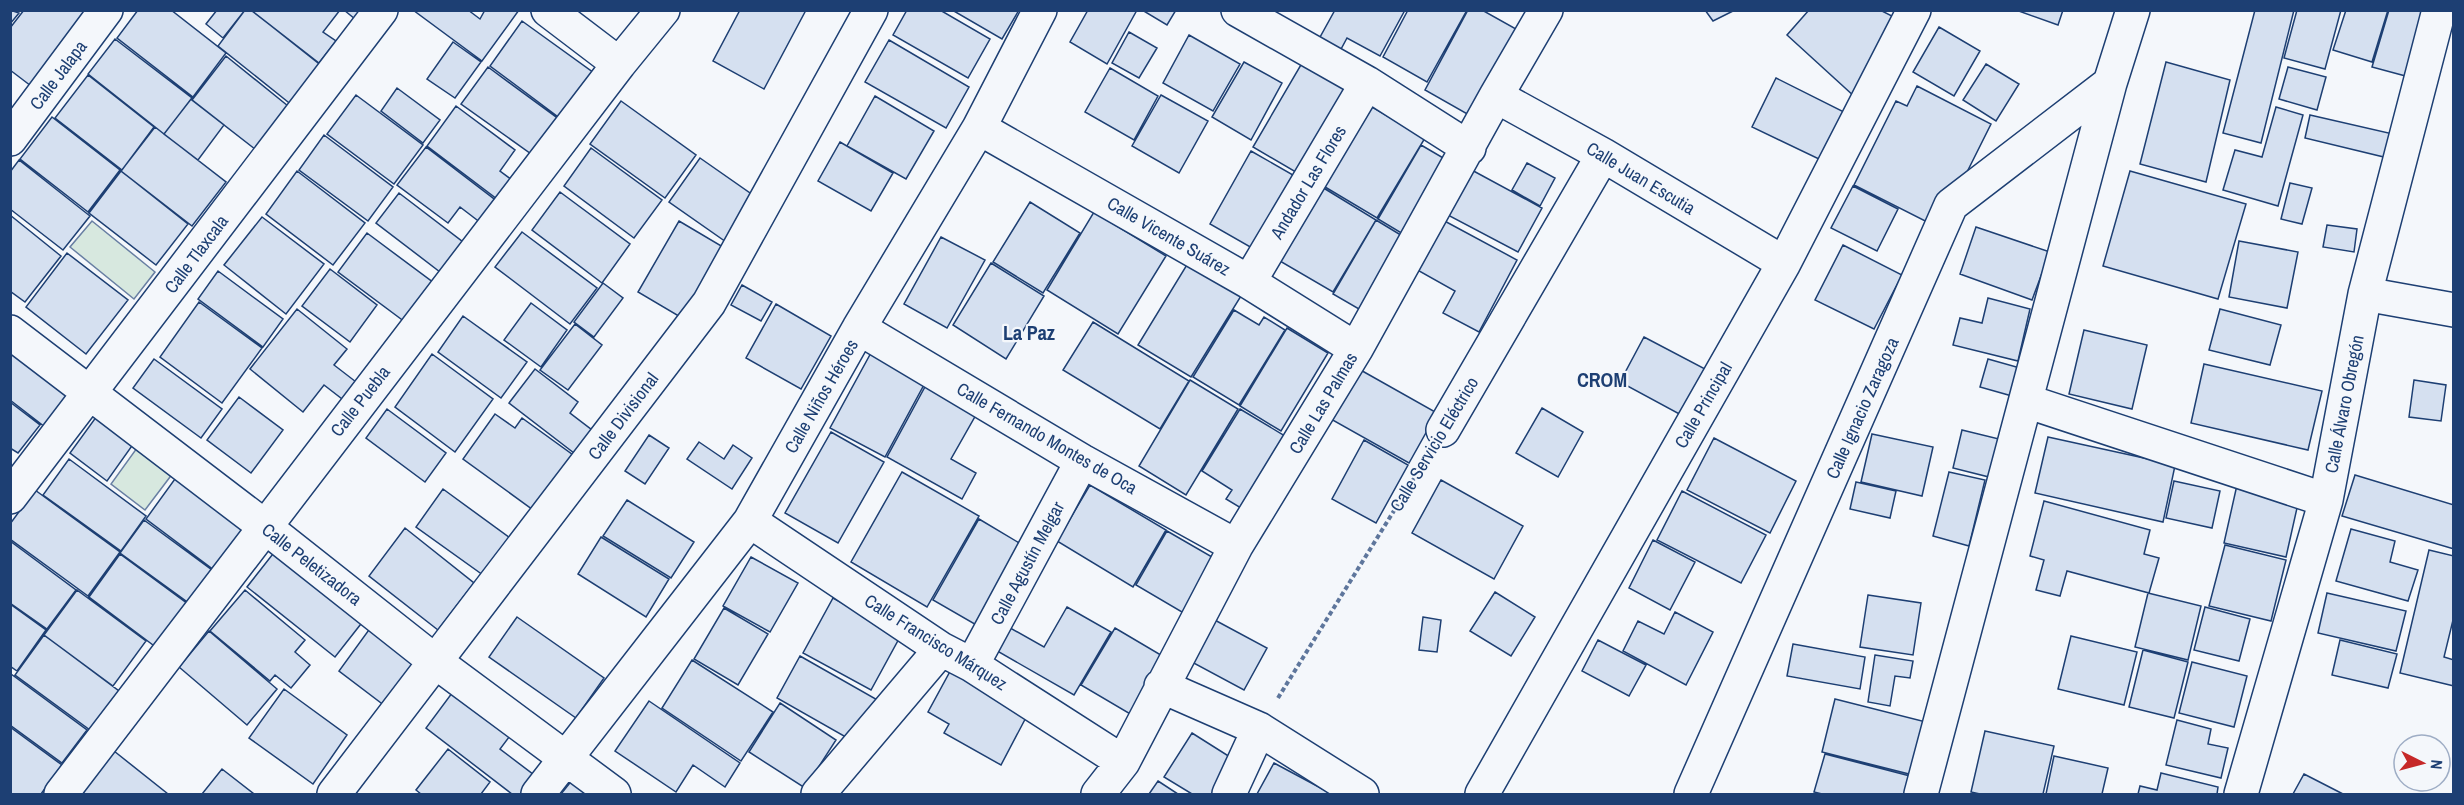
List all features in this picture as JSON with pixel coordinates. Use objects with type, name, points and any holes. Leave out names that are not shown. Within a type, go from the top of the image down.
[{"type":"street","name":"Calle Jalapa","points":[[10,139],[106,10]]},
{"type":"street","name":"Calle Tlaxcala","points":[[10,497],[381,10]]},
{"type":"street","points":[[548,10],[619,64]]},
{"type":"street","name":"Calle Puebla","points":[[61,795],[264,526],[663,10]]},
{"type":"street","name":"Calle Divisional","points":[[334,795],[709,303],[871,10]]},
{"type":"street","name":"Calle Niños Héroes","points":[[538,795],[750,521],[859,328],[979,128],[1040,10]]},
{"type":"street","points":[[1238,10],[1367,83],[1469,148]]},
{"type":"street","name":"Calle Las Palmas","points":[[1098,795],[1123,762],[1236,546],[1356,349],[1546,10]]},
{"type":"street","name":"Calle Principal","points":[[1482,795],[1784,263],[1914,10]]},
{"type":"street","points":[[1922,795],[2110,83],[2133,10]]},
{"type":"street","name":"Calle Álvaro Obregón","points":[[2241,795],[2326,500],[2365,294],[2439,10]]},
{"type":"street","name":"Andador Las Flores","points":[[1249,282],[1367,83]]},
{"type":"street","name":"Calle Ignacio Zaragoza","points":[[1691,795],[1952,205],[2110,83]]},
{"type":"street","name":"Calle Juan Escutia","points":[[1496,96],[1603,155],[1784,263]]},
{"type":"street","name":"Calle Vicente Suárez","points":[[979,128],[1249,282],[1356,349]]},
{"type":"street","name":"Calle Servicio Eléctrico","points":[[1443,430],[1603,155]]},
{"type":"street","points":[[2365,294],[2454,310]]},
{"type":"street","name":"Calle Fernando Montes de Oca","points":[[859,328],[1082,461],[1236,546]]},
{"type":"street","name":"Calle Peletizadora","points":[[10,332],[264,526],[436,662],[614,795]]},
{"type":"street","points":[[2026,401],[2326,500]]},
{"type":"street","name":"Calle Agustín Melgar","points":[[972,665],[1082,461]]},
{"type":"street","name":"Calle Francisco Márquez","points":[[750,521],[941,649],[972,665],[1123,762]]},
{"type":"street","points":[[818,795],[941,649]]},
{"type":"street","points":[[1161,686],[1259,729],[1362,795]]},
{"type":"street","points":[[1229,795],[1259,729]]},
{"type":"path","name":"Calle Servicio Eléctrico","points":[[1259,729],[1443,430]]},
{"type":"shaded area","points":[[92,221],[155,272],[134,299],[70,247]]},
{"type":"shaded area","points":[[142,441],[176,469],[145,510],[111,484]]},
{"type":"building","points":[[10,10],[19,13],[10,24]]},
{"type":"building","points":[[24,10],[82,10],[94,21],[39,92],[10,70],[10,28]]},
{"type":"building","points":[[138,10],[171,10],[226,53],[193,97],[117,38]]},
{"type":"building","points":[[217,10],[245,10],[223,38],[206,24]]},
{"type":"building","points":[[245,10],[251,10],[323,67],[293,106],[218,46]]},
{"type":"building","points":[[340,10],[323,32],[336,41],[319,63],[252,11]]},
{"type":"building","points":[[344,10],[362,10],[355,19]]},
{"type":"building","points":[[413,10],[468,10],[480,19],[485,10],[519,10],[482,61]]},
{"type":"building","points":[[740,10],[806,10],[764,89],[713,61]]},
{"type":"building","points":[[907,10],[940,10],[990,39],[968,78],[893,35]]},
{"type":"building","points":[[952,10],[1019,10],[1002,39]]},
{"type":"building","points":[[1088,10],[1137,10],[1107,64],[1070,42]]},
{"type":"building","points":[[1142,10],[1176,10],[1167,25]]},
{"type":"building","points":[[1335,10],[1405,10],[1380,56],[1347,38],[1340,51],[1319,39]]},
{"type":"building","points":[[1408,10],[1467,10],[1427,82],[1383,57]]},
{"type":"building","points":[[1468,10],[1482,10],[1516,29],[1469,115],[1425,90]]},
{"type":"building","points":[[1705,10],[1735,10],[1713,21]]},
{"type":"building","points":[[1809,10],[1880,10],[1892,16],[1855,97],[1787,35]]},
{"type":"building","points":[[2016,10],[2063,10],[2058,25]]},
{"type":"building","points":[[2255,10],[2294,10],[2261,143],[2223,133]]},
{"type":"building","points":[[2297,10],[2341,10],[2325,69],[2284,58]]},
{"type":"building","points":[[2346,10],[2388,10],[2372,62],[2333,50]]},
{"type":"building","points":[[2389,10],[2433,10],[2413,78],[2372,67]]},
{"type":"building","points":[[522,21],[594,73],[561,119],[490,66]]},
{"type":"building","points":[[1939,27],[1980,51],[1954,96],[1913,72]]},
{"type":"building","points":[[1129,32],[1157,48],[1139,78],[1112,63]]},
{"type":"building","points":[[1189,35],[1240,64],[1213,111],[1163,83]]},
{"type":"building","points":[[115,39],[192,98],[164,134],[88,74]]},
{"type":"building","points":[[889,40],[969,87],[946,128],[865,82]]},
{"type":"building","points":[[453,42],[481,62],[455,98],[427,79]]},
{"type":"building","points":[[226,56],[293,110],[260,153],[192,100]]},
{"type":"building","points":[[1244,62],[1282,83],[1251,140],[1212,117]]},
{"type":"building","points":[[2166,62],[2230,80],[2206,182],[2140,164]]},
{"type":"building","points":[[1302,63],[1355,95],[1306,178],[1253,147]]},
{"type":"building","points":[[1986,64],[2019,84],[1996,121],[1963,100]]},
{"type":"building","points":[[488,67],[560,120],[534,156],[461,104]]},
{"type":"building","points":[[2288,67],[2326,77],[2317,110],[2279,99]]},
{"type":"building","points":[[1110,68],[1158,96],[1134,140],[1085,112]]},
{"type":"building","points":[[88,75],[154,127],[122,170],[55,118]]},
{"type":"building","points":[[1776,78],[1844,112],[1821,160],[1752,127]]},
{"type":"building","points":[[1917,86],[1991,124],[1939,228],[1854,185],[1896,101],[1907,106]]},
{"type":"building","points":[[397,88],[440,120],[423,143],[381,111]]},
{"type":"building","points":[[356,95],[423,145],[394,184],[327,134]]},
{"type":"building","points":[[1161,95],[1208,121],[1179,173],[1132,146]]},
{"type":"building","points":[[875,96],[934,131],[906,179],[847,146]]},
{"type":"building","points":[[191,99],[224,125],[198,160],[164,134]]},
{"type":"building","points":[[621,101],[696,155],[665,198],[590,144]]},
{"type":"building","points":[[1367,104],[1425,138],[1377,218],[1320,184]]},
{"type":"building","points":[[456,106],[515,150],[500,171],[516,183],[501,202],[427,146]]},
{"type":"building","points":[[2276,107],[2303,115],[2278,206],[2223,190],[2235,150],[2262,157]]},
{"type":"building","points":[[2310,115],[2393,134],[2388,158],[2305,138]]},
{"type":"building","points":[[52,117],[120,170],[88,212],[20,159]]},
{"type":"building","points":[[155,127],[226,182],[192,226],[121,171]]},
{"type":"building","points":[[324,135],[393,187],[368,221],[299,170]]},
{"type":"building","points":[[840,142],[893,173],[871,211],[818,181]]},
{"type":"building","points":[[1421,145],[1457,166],[1413,240],[1378,219]]},
{"type":"building","points":[[426,147],[498,202],[481,223],[460,207],[448,223],[397,185]]},
{"type":"building","points":[[591,148],[662,200],[634,238],[564,186]]},
{"type":"building","points":[[1251,151],[1293,175],[1252,248],[1210,224]]},
{"type":"building","points":[[700,158],[760,200],[729,244],[669,202]]},
{"type":"building","points":[[19,160],[90,216],[63,250],[10,209],[10,172]]},
{"type":"building","points":[[1527,163],[1555,178],[1540,206],[1512,190]]},
{"type":"building","points":[[1468,168],[1542,208],[1518,252],[1444,213]]},
{"type":"building","points":[[121,171],[188,224],[156,265],[89,213]]},
{"type":"building","points":[[297,171],[365,223],[333,265],[266,214]]},
{"type":"building","points":[[2130,171],[2246,204],[2218,299],[2103,266]]},
{"type":"building","points":[[2290,183],[2312,188],[2302,224],[2281,219]]},
{"type":"building","points":[[1317,184],[1376,220],[1333,292],[1273,257]]},
{"type":"building","points":[[1853,186],[1898,209],[1877,251],[1831,228]]},
{"type":"building","points":[[560,192],[630,244],[602,283],[532,230]]},
{"type":"building","points":[[399,193],[463,242],[440,272],[376,223]]},
{"type":"building","points":[[1030,202],[1080,233],[1043,293],[993,262]]},
{"type":"building","points":[[1094,212],[1166,256],[1118,334],[1047,290]]},
{"type":"building","points":[[10,215],[61,256],[25,302],[10,291]]},
{"type":"building","points":[[262,217],[324,264],[286,314],[224,265]]},
{"type":"building","points":[[1439,218],[1517,260],[1479,332],[1443,313],[1455,291],[1412,267]]},
{"type":"building","points":[[1376,220],[1414,243],[1371,316],[1333,294]]},
{"type":"building","points":[[679,221],[723,247],[682,318],[638,292]]},
{"type":"building","points":[[2327,225],[2357,229],[2354,252],[2323,247]]},
{"type":"building","points":[[1976,227],[2050,252],[2032,300],[1960,274]]},
{"type":"building","points":[[522,232],[597,288],[570,324],[495,267]]},
{"type":"building","points":[[367,233],[434,283],[405,322],[338,272]]},
{"type":"building","points":[[941,237],[985,260],[947,328],[904,304]]},
{"type":"building","points":[[2239,241],[2298,252],[2287,308],[2229,297]]},
{"type":"building","points":[[1843,245],[1902,275],[1874,329],[1815,300]]},
{"type":"building","points":[[67,253],[128,300],[86,354],[26,307]]},
{"type":"building","points":[[991,263],[1044,296],[1006,359],[953,325]]},
{"type":"building","points":[[1188,263],[1241,296],[1191,377],[1138,345]]},
{"type":"building","points":[[330,269],[377,305],[350,342],[302,306]]},
{"type":"building","points":[[218,271],[283,319],[263,347],[198,299]]},
{"type":"building","points":[[603,283],[623,298],[594,337],[574,322]]},
{"type":"building","points":[[742,285],[772,302],[761,321],[731,305]]},
{"type":"building","points":[[1988,298],[2030,309],[2018,361],[1953,345],[1960,318],[1982,323]]},
{"type":"building","points":[[199,302],[262,348],[222,403],[160,357]]},
{"type":"building","points":[[531,303],[567,330],[541,367],[504,340]]},
{"type":"building","points":[[776,304],[831,336],[801,389],[746,358]]},
{"type":"building","points":[[297,309],[347,349],[334,365],[360,385],[346,402],[324,385],[303,412],[250,369]]},
{"type":"building","points":[[2220,309],[2281,325],[2270,365],[2209,350]]},
{"type":"building","points":[[1234,310],[1259,325],[1264,317],[1285,330],[1239,405],[1193,377]]},
{"type":"building","points":[[463,316],[527,362],[501,398],[438,352]]},
{"type":"building","points":[[1093,322],[1189,381],[1160,429],[1063,370]]},
{"type":"building","points":[[575,324],[602,345],[568,390],[540,370]]},
{"type":"building","points":[[1287,328],[1328,353],[1281,431],[1240,406]]},
{"type":"building","points":[[2084,330],[2147,345],[2132,409],[2069,394]]},
{"type":"building","points":[[10,335],[76,385],[45,427],[10,400]]},
{"type":"building","points":[[1644,337],[1707,370],[1683,416],[1620,382]]},
{"type":"building","points":[[872,351],[926,381],[885,457],[830,428]]},
{"type":"building","points":[[432,354],[493,399],[455,452],[395,407]]},
{"type":"building","points":[[154,359],[222,409],[201,438],[133,388]]},
{"type":"building","points":[[1988,359],[2020,368],[2012,396],[1980,387]]},
{"type":"building","points":[[2204,364],[2322,391],[2308,450],[2191,423]]},
{"type":"building","points":[[1357,368],[1437,413],[1409,463],[1329,418]]},
{"type":"building","points":[[535,369],[578,402],[570,413],[592,430],[574,453],[509,403]]},
{"type":"building","points":[[1190,380],[1238,409],[1186,495],[1139,466]]},
{"type":"building","points":[[2414,380],[2446,385],[2441,421],[2409,417]]},
{"type":"building","points":[[926,385],[977,413],[951,459],[976,473],[962,499],[887,457]]},
{"type":"building","points":[[239,397],[283,430],[251,473],[207,440]]},
{"type":"building","points":[[10,402],[40,425],[18,453],[10,448]]},
{"type":"building","points":[[1542,408],[1583,432],[1558,477],[1516,453]]},
{"type":"building","points":[[102,409],[139,436],[107,481],[70,453]]},
{"type":"building","points":[[387,409],[446,453],[425,482],[366,438]]},
{"type":"building","points":[[1240,409],[1290,439],[1246,511],[1226,499],[1232,490],[1202,471]]},
{"type":"building","points":[[495,414],[515,428],[522,418],[580,460],[540,515],[463,459]]},
{"type":"building","points":[[1962,430],[1999,439],[1989,477],[1953,468]]},
{"type":"building","points":[[831,432],[884,462],[838,543],[785,513]]},
{"type":"building","points":[[1872,434],[1933,447],[1922,496],[1861,482]]},
{"type":"building","points":[[649,435],[669,448],[645,484],[625,471]]},
{"type":"building","points":[[2048,437],[2153,460],[2176,461],[2163,522],[2035,493]]},
{"type":"building","points":[[1714,438],[1796,481],[1770,533],[1687,490]]},
{"type":"building","points":[[1364,440],[1408,465],[1376,523],[1332,499]]},
{"type":"building","points":[[699,442],[724,459],[733,445],[752,458],[732,489],[687,459]]},
{"type":"building","points":[[69,459],[146,516],[121,551],[43,495]]},
{"type":"building","points":[[180,472],[253,525],[218,573],[146,519]]},
{"type":"building","points":[[902,472],[979,516],[927,607],[851,562]]},
{"type":"building","points":[[1949,472],[1985,480],[1969,546],[1933,536]]},
{"type":"building","points":[[2355,475],[2454,505],[2454,549],[2342,516]]},
{"type":"building","points":[[1441,480],[1523,526],[1494,579],[1412,533]]},
{"type":"building","points":[[2174,481],[2220,491],[2212,528],[2166,518]]},
{"type":"building","points":[[1856,482],[1896,491],[1890,518],[1850,509]]},
{"type":"building","points":[[1090,485],[1166,530],[1133,587],[1057,541]]},
{"type":"building","points":[[2237,485],[2299,499],[2286,557],[2224,543]]},
{"type":"building","points":[[443,489],[510,538],[483,575],[416,527]]},
{"type":"building","points":[[35,490],[120,552],[88,596],[10,539],[10,524]]},
{"type":"building","points":[[1682,491],[1766,535],[1741,583],[1657,540]]},
{"type":"building","points":[[627,500],[694,542],[671,578],[603,536]]},
{"type":"building","points":[[2044,501],[2150,530],[2144,554],[2159,558],[2149,593],[2067,571],[2060,596],[2036,590],[2044,560],[2030,556]]},
{"type":"building","points":[[979,519],[1031,550],[985,630],[933,600]]},
{"type":"building","points":[[144,520],[216,573],[193,606],[120,553]]},
{"type":"building","points":[[405,528],[474,583],[438,630],[369,576]]},
{"type":"building","points":[[2351,529],[2395,541],[2390,562],[2418,570],[2408,601],[2336,581]]},
{"type":"building","points":[[1167,531],[1219,561],[1187,615],[1136,585]]},
{"type":"building","points":[[601,537],[669,579],[646,617],[578,574]]},
{"type":"building","points":[[1653,540],[1695,562],[1670,610],[1629,588]]},
{"type":"building","points":[[10,541],[76,590],[47,629],[10,603]]},
{"type":"building","points":[[2225,545],[2286,560],[2271,621],[2209,606]]},
{"type":"building","points":[[276,550],[364,620],[335,657],[247,587]]},
{"type":"building","points":[[2429,550],[2454,556],[2454,616],[2444,657],[2454,660],[2454,686],[2400,673]]},
{"type":"building","points":[[120,554],[192,607],[161,651],[89,597]]},
{"type":"building","points":[[751,557],[798,583],[770,632],[723,606]]},
{"type":"building","points":[[77,590],[146,641],[113,686],[44,635]]},
{"type":"building","points":[[245,590],[305,640],[295,652],[310,665],[291,688],[275,675],[270,681],[210,631]]},
{"type":"building","points":[[1495,592],[1535,617],[1511,656],[1470,631]]},
{"type":"building","points":[[2148,593],[2201,606],[2188,660],[2135,647]]},
{"type":"building","points":[[2327,593],[2406,611],[2396,651],[2318,633]]},
{"type":"building","points":[[1868,595],[1921,603],[1913,655],[1860,647]]},
{"type":"building","points":[[833,598],[901,635],[871,690],[803,653]]},
{"type":"building","points":[[10,604],[46,630],[17,671],[10,666]]},
{"type":"building","points":[[1067,607],[1111,632],[1074,695],[992,648],[1005,625],[1044,647]]},
{"type":"building","points":[[2205,607],[2250,619],[2239,661],[2194,650]]},
{"type":"building","points":[[724,608],[768,634],[738,685],[694,659]]},
{"type":"building","points":[[1675,612],[1713,632],[1686,685],[1623,651],[1638,621],[1664,634]]},
{"type":"building","points":[[517,617],[604,678],[576,718],[489,657]]},
{"type":"building","points":[[1423,617],[1441,620],[1437,652],[1419,650]]},
{"type":"building","points":[[1211,618],[1267,648],[1244,690],[1188,660]]},
{"type":"building","points":[[371,627],[422,666],[389,709],[339,671]]},
{"type":"building","points":[[1115,628],[1171,661],[1137,718],[1081,685]]},
{"type":"building","points":[[209,631],[277,689],[247,725],[179,667]]},
{"type":"building","points":[[44,635],[119,691],[90,730],[15,675]]},
{"type":"building","points":[[2071,636],[2137,652],[2124,705],[2058,689]]},
{"type":"building","points":[[1598,640],[1646,665],[1629,696],[1582,671]]},
{"type":"building","points":[[2340,640],[2397,654],[2388,688],[2332,675]]},
{"type":"building","points":[[1793,644],[1865,657],[1860,689],[1787,676]]},
{"type":"building","points":[[2143,650],[2188,662],[2174,718],[2129,707]]},
{"type":"building","points":[[1875,655],[1913,661],[1910,678],[1895,676],[1890,706],[1868,702]]},
{"type":"building","points":[[800,656],[881,702],[858,744],[777,698]]},
{"type":"building","points":[[692,660],[773,712],[741,761],[662,708]]},
{"type":"building","points":[[2192,662],[2247,676],[2234,727],[2179,713]]},
{"type":"building","points":[[953,666],[1031,708],[1001,765],[944,733],[949,724],[928,712]]},
{"type":"building","points":[[11,674],[87,730],[62,763],[10,725]]},
{"type":"building","points":[[284,689],[347,735],[313,784],[249,738]]},
{"type":"building","points":[[455,689],[512,733],[500,749],[538,778],[526,794],[512,794],[426,728]]},
{"type":"building","points":[[1835,699],[1926,722],[1913,775],[1822,752]]},
{"type":"building","points":[[649,701],[740,763],[725,787],[693,765],[676,792],[615,751]]},
{"type":"building","points":[[780,703],[836,740],[805,788],[749,752]]},
{"type":"building","points":[[2177,720],[2211,729],[2208,744],[2228,748],[2221,778],[2166,765]]},
{"type":"building","points":[[10,727],[62,765],[41,794],[10,794]]},
{"type":"building","points":[[1985,731],[2054,746],[2043,794],[1971,792]]},
{"type":"building","points":[[1192,733],[1238,762],[1218,794],[1192,794],[1164,777]]},
{"type":"building","points":[[448,749],[490,782],[481,794],[421,794],[416,790]]},
{"type":"building","points":[[114,751],[168,794],[85,794],[81,791]]},
{"type":"building","points":[[1825,754],[1910,776],[1905,794],[1822,794],[1814,792]]},
{"type":"building","points":[[2054,756],[2108,768],[2102,794],[2046,794]]},
{"type":"building","points":[[1274,763],[1332,794],[1257,794]]},
{"type":"building","points":[[222,769],[254,794],[202,794]]},
{"type":"building","points":[[2161,773],[2218,787],[2217,794],[2138,794],[2140,786],[2157,790]]},
{"type":"building","points":[[2304,774],[2343,794],[2293,794]]},
{"type":"building","points":[[573,779],[593,794],[561,794]]},
{"type":"building","points":[[1158,781],[1178,794],[1149,794]]},
{"type":"district","name":"La Paz","points":[[1029,332]]},
{"type":"district","name":"CROM","points":[[1602,379]]}]
